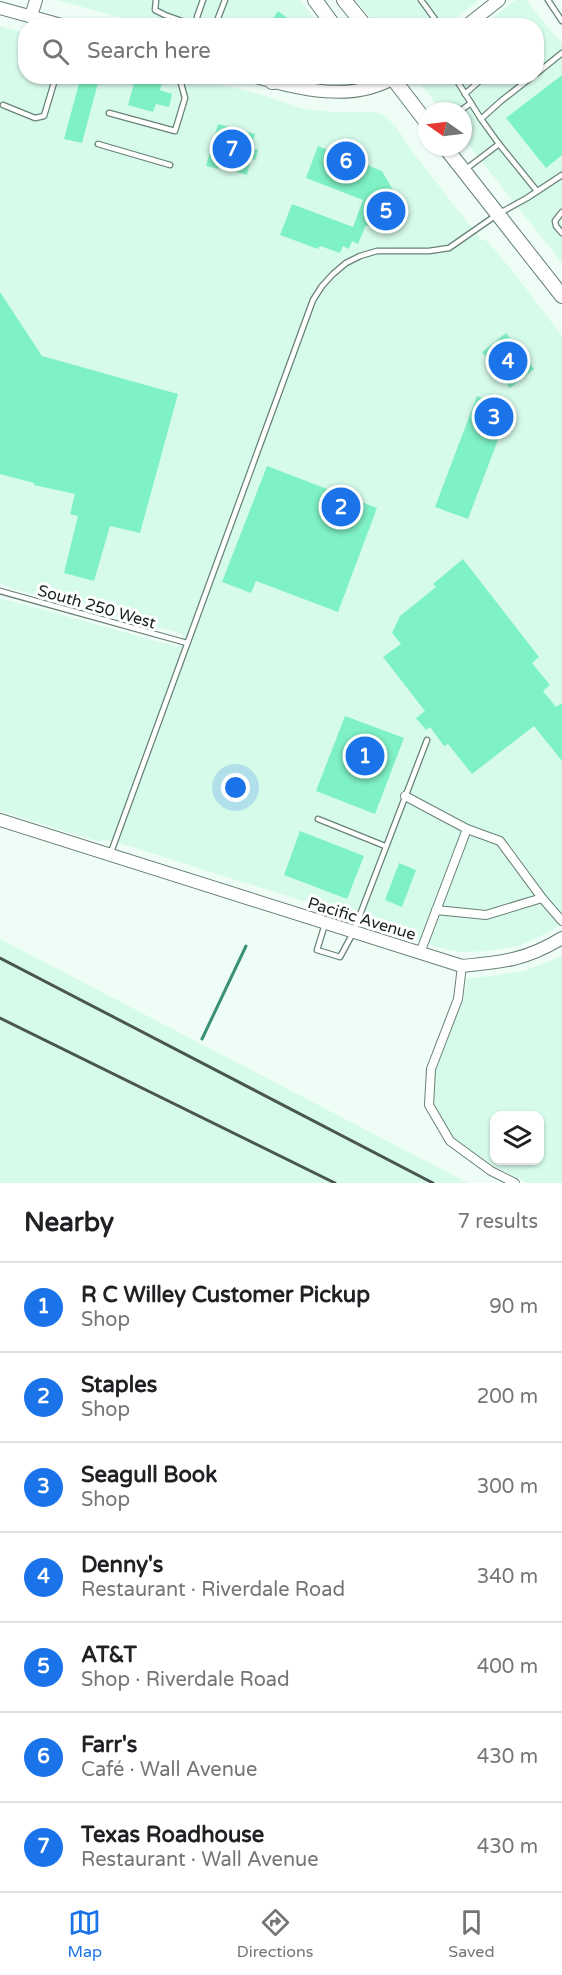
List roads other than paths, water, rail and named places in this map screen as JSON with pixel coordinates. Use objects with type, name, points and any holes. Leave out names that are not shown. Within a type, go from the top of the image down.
[{"type":"main road","points":[[315,0],[329,18]]},
{"type":"main road","points":[[345,0],[359,18]]},
{"type":"main road","points":[[396,84],[418,112]]},
{"type":"main road","points":[[452,156],[562,296]]},
{"type":"street","points":[[31,16],[36,0]]},
{"type":"street","points":[[476,18],[499,0]]},
{"type":"street","points":[[0,8],[37,18]]},
{"type":"street","points":[[283,84],[321,91],[355,92],[380,84]]},
{"type":"street","points":[[405,796],[467,829],[500,841],[562,921]]},
{"type":"street","name":"Pacific Avenue","points":[[0,820],[462,966]]},
{"type":"street","points":[[420,953],[467,829]]},
{"type":"street","points":[[436,910],[486,915],[542,898]]},
{"type":"street","points":[[515,1183],[492,1171],[450,1141],[429,1105],[431,1069],[458,999],[462,966],[507,962],[543,949],[562,938]]},
{"type":"lane","points":[[156,0],[155,9],[174,18]]},
{"type":"lane","points":[[197,18],[203,0]]},
{"type":"lane","points":[[218,18],[225,0]]},
{"type":"lane","points":[[421,0],[434,18]]},
{"type":"lane","points":[[548,0],[562,21]]},
{"type":"lane","points":[[544,68],[562,53]]},
{"type":"lane","points":[[3,105],[35,118],[44,116],[54,84]]},
{"type":"lane","points":[[109,113],[175,131],[185,98],[181,84]]},
{"type":"lane","points":[[459,84],[470,102]]},
{"type":"lane","points":[[465,94],[476,84]]},
{"type":"lane","points":[[481,119],[523,84]]},
{"type":"lane","points":[[472,105],[499,144],[537,191]]},
{"type":"lane","points":[[98,144],[170,165]]},
{"type":"lane","points":[[464,171],[499,144]]},
{"type":"lane","points":[[110,855],[313,300],[322,286],[340,268],[360,256],[377,251],[429,251],[449,248],[498,214],[562,175]]},
{"type":"lane","points":[[562,212],[555,221],[562,233]]},
{"type":"lane","name":"South 250 West","points":[[0,591],[187,643]]},
{"type":"lane","points":[[326,924],[318,950],[340,957],[353,933],[427,740]]},
{"type":"lane","points":[[318,819],[385,846]]},
{"type":"waterway","points":[[202,1039],[246,946]]},
{"type":"railway","points":[[0,958],[433,1183]]},
{"type":"railway","points":[[0,1018],[335,1183]]},
{"type":"place","name":"Texas Roadhouse","points":[[232,149]]},
{"type":"place","name":"Farr's","points":[[346,161]]},
{"type":"place","name":"AT&T","points":[[386,211]]},
{"type":"place","name":"Denny's","points":[[508,361]]},
{"type":"place","name":"Seagull Book","points":[[494,417]]},
{"type":"place","name":"Staples","points":[[341,507]]},
{"type":"place","name":"R C Willey Customer Pickup","points":[[365,756]]}]
